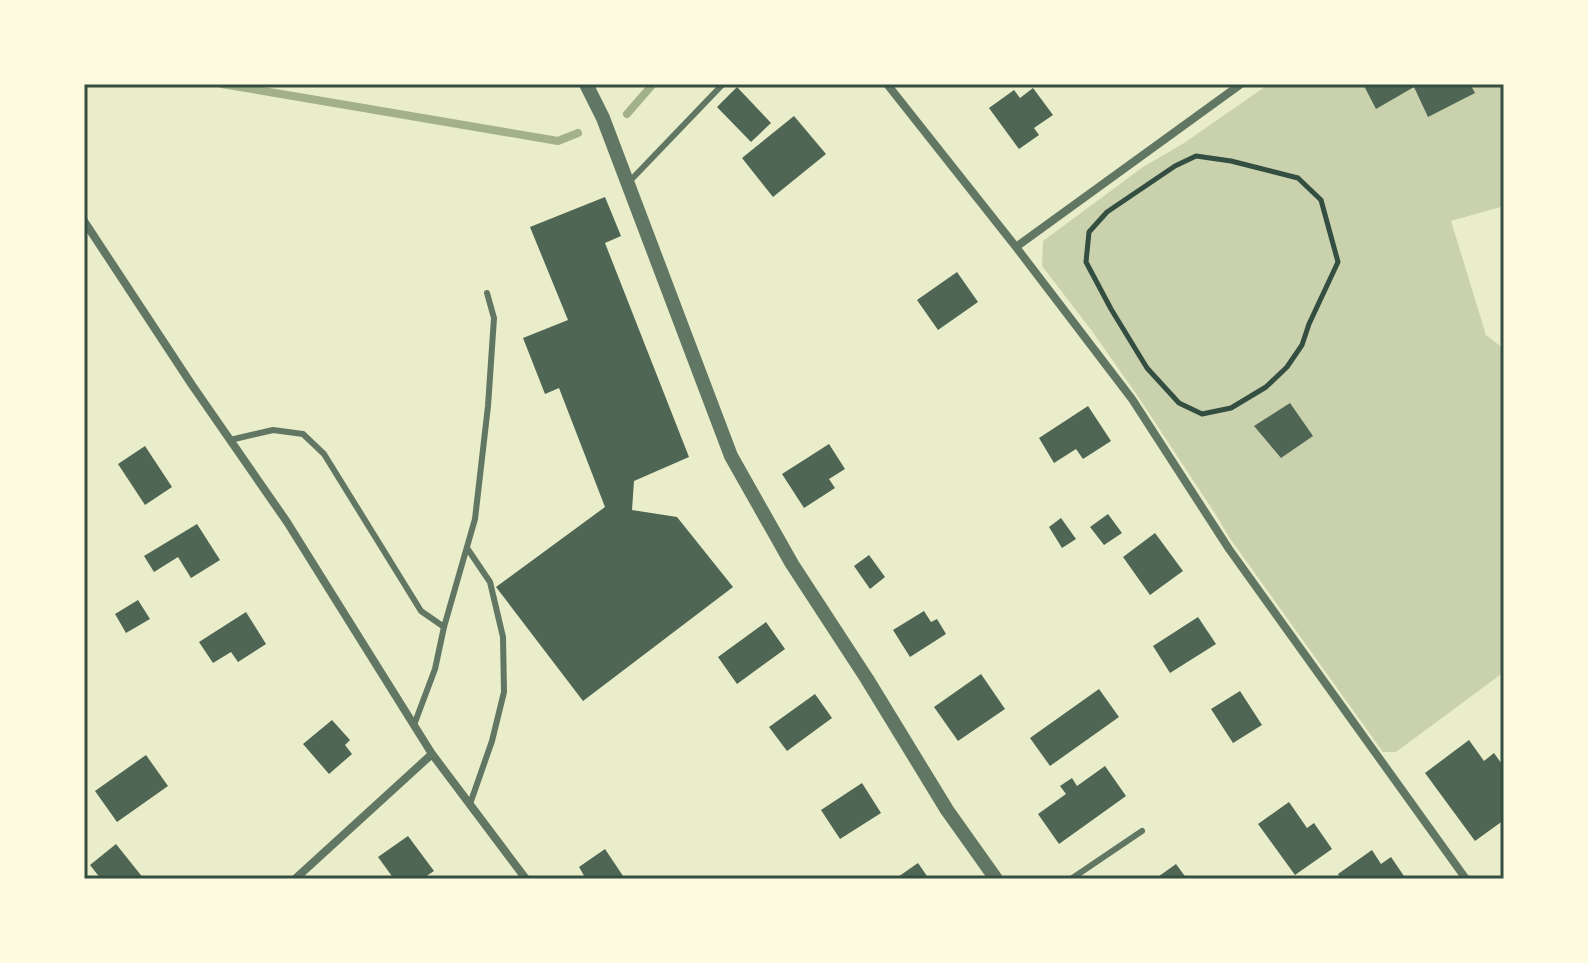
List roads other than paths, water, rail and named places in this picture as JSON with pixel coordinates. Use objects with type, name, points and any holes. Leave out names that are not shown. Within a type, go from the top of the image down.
[{"type":"street","points":[[586,84],[603,118],[731,456],[792,564],[947,810],[996,879]]},
{"type":"street","points":[[887,84],[1132,399],[1229,549],[1466,879]]},
{"type":"street","points":[[1016,247],[1241,84]]},
{"type":"street","points":[[84,221],[287,522],[432,754],[526,879]]},
{"type":"street","points":[[295,879],[432,754]]},
{"type":"lane","points":[[628,183],[723,84]]},
{"type":"lane","points":[[414,725],[435,669],[475,519],[494,318],[487,293]]},
{"type":"lane","points":[[230,440],[273,430],[303,434],[324,454],[421,611],[444,627]]},
{"type":"lane","points":[[467,548],[490,582],[503,637],[504,692],[492,741],[470,804]]},
{"type":"lane","points":[[1071,879],[1142,831]]},
{"type":"waterway","points":[[222,84],[558,141],[578,133]]},
{"type":"waterway","points":[[627,114],[653,84]]}]
